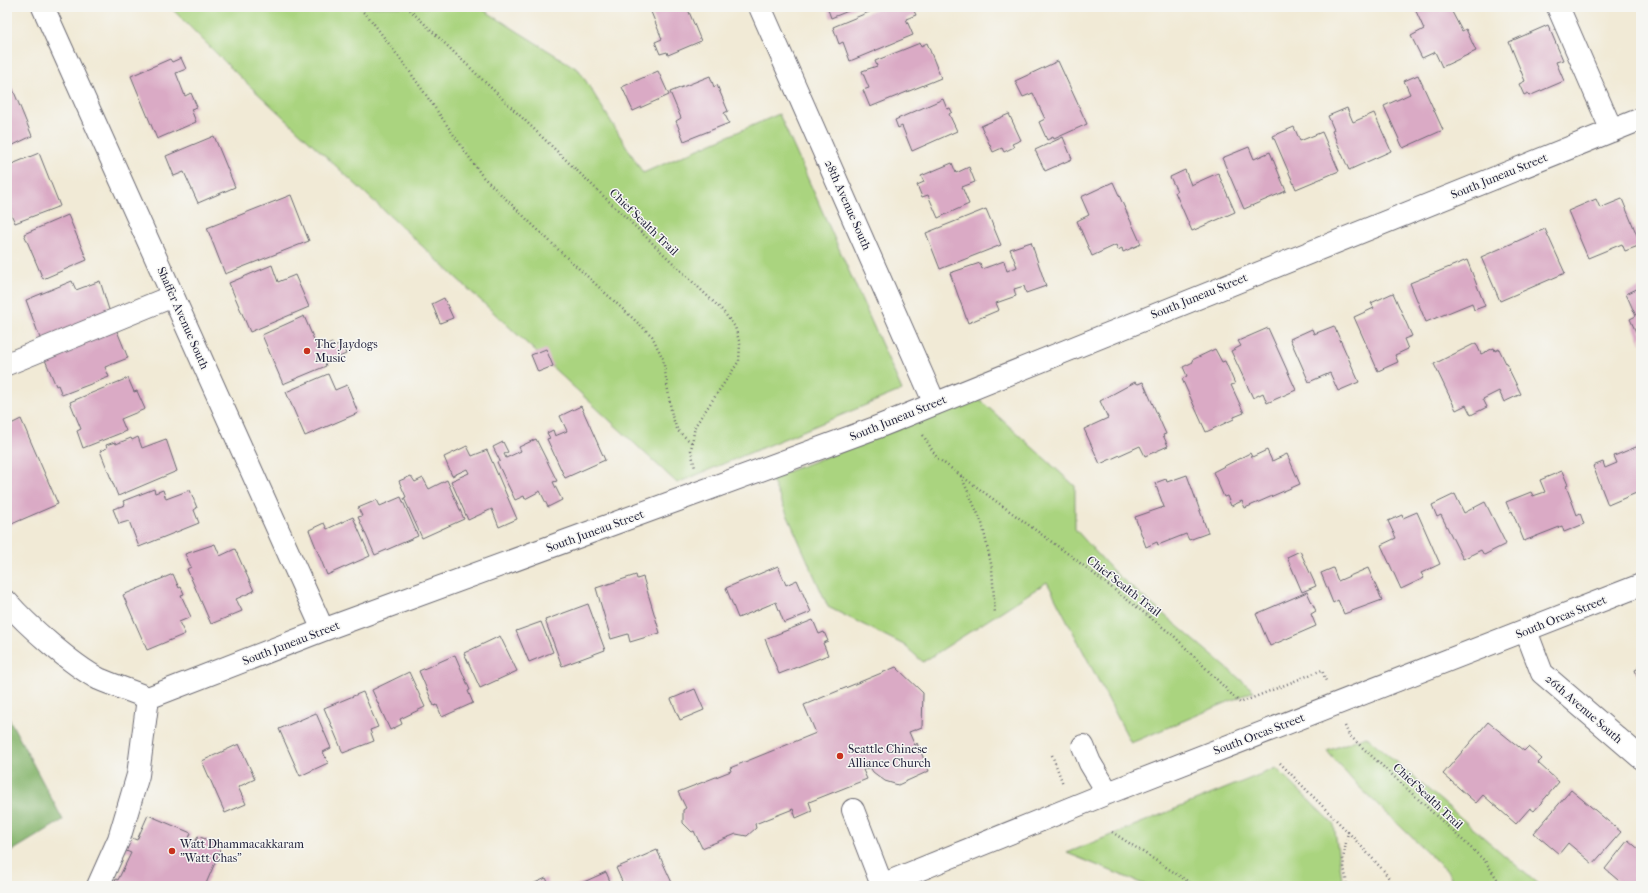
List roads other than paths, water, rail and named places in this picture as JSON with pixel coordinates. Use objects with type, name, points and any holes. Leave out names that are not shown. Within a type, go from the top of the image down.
[{"type":"street","name":"Shaffer Avenue South","points":[[43,7],[323,630]]},
{"type":"street","name":"28th Avenue South","points":[[760,7],[935,404]]},
{"type":"street","points":[[1558,7],[1612,130]]},
{"type":"street","name":"South Juneau Street","points":[[148,698],[323,630],[700,493],[910,414],[1641,119]]},
{"type":"street","points":[[7,364],[173,296]]},
{"type":"street","name":"South Orcas Street","points":[[880,885],[1108,793],[1641,585]]},
{"type":"street","points":[[7,602],[16,612],[72,661],[99,679],[148,698],[138,775],[119,839],[98,886]]},
{"type":"street","name":"26th Avenue South","points":[[1526,631],[1542,673],[1641,758]]},
{"type":"street","points":[[1083,746],[1090,763],[1108,793]]},
{"type":"street","points":[[853,810],[880,885]]},
{"type":"place","name":"The Jaydogs Music","points":[[307,351]]},
{"type":"place","name":"Seattle Chinese Alliance Church","points":[[840,756]]},
{"type":"place","name":"Watt Dhammacakkaram \"Watt Chas\"","points":[[172,851]]}]
